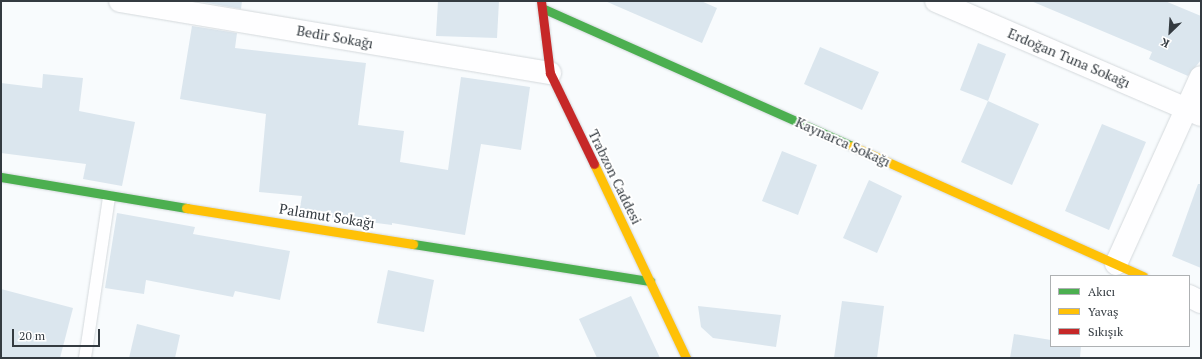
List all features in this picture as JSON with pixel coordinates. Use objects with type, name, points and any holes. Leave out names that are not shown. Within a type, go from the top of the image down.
[{"type":"street","name":"Bedir Sokağı","points":[[120,1],[156,4],[550,73]]},
{"type":"street","name":"Erdoğan Tuna Sokağı","points":[[936,1],[1194,112]]},
{"type":"street","name":"Trabzon Caddesi","points":[[542,4],[550,73],[686,358]]},
{"type":"street","name":"Kaynarca Sokağı","points":[[542,4],[1141,275]]},
{"type":"street","points":[[1116,264],[1194,112],[1201,77]]},
{"type":"street","name":"Palamut Sokağı","points":[[1,177],[109,196],[650,281]]},
{"type":"street","points":[[1190,296],[1201,302]]},
{"type":"lane","points":[[85,358],[109,196]]},
{"type":"building","points":[[196,1],[242,1],[241,9]]},
{"type":"building","points":[[438,1],[499,1],[497,38],[436,36]]},
{"type":"building","points":[[605,1],[701,1],[717,8],[702,43]]},
{"type":"building","points":[[1031,1],[1165,1],[1201,16],[1201,60],[1188,76],[1149,59],[1152,52]]},
{"type":"building","points":[[192,26],[237,33],[235,48],[366,63],[358,125],[404,131],[400,162],[448,170],[461,77],[530,87],[521,150],[481,144],[465,235],[392,223],[392,225],[299,213],[302,196],[259,192],[266,114],[180,99]]},
{"type":"building","points":[[978,43],[1006,54],[988,101],[960,90]]},
{"type":"building","points":[[820,47],[879,72],[862,110],[804,84]]},
{"type":"building","points":[[43,74],[83,78],[79,111],[135,122],[122,186],[83,179],[86,164],[1,153],[1,83],[42,88]]},
{"type":"building","points":[[988,101],[1039,124],[1012,185],[961,162]]},
{"type":"building","points":[[1102,124],[1146,142],[1109,230],[1065,211]]},
{"type":"building","points":[[782,151],[817,165],[798,215],[762,201]]},
{"type":"building","points":[[869,180],[902,196],[877,253],[843,238]]},
{"type":"building","points":[[1198,184],[1201,184],[1201,268],[1172,256]]},
{"type":"building","points":[[117,213],[195,227],[193,234],[290,251],[280,300],[235,291],[233,297],[146,280],[144,294],[105,288]]},
{"type":"building","points":[[388,270],[434,280],[424,332],[377,323]]},
{"type":"building","points":[[1,289],[73,308],[60,358],[1,358]]},
{"type":"building","points":[[631,296],[660,358],[597,358],[579,319]]},
{"type":"building","points":[[842,301],[884,306],[877,358],[834,358]]},
{"type":"building","points":[[698,306],[781,315],[776,347],[713,338],[701,327]]},
{"type":"building","points":[[137,324],[180,335],[175,358],[129,358]]},
{"type":"building","points":[[1014,334],[1050,340],[1050,347],[1081,347],[1080,358],[1010,358]]},
{"type":"traffic: fast","points":[[542,8],[852,146]]},
{"type":"traffic: fast","points":[[1,177],[186,208]]},
{"type":"traffic: fast","points":[[413,244],[650,281]]},
{"type":"traffic: slow","points":[[852,146],[1141,275]]},
{"type":"traffic: slow","points":[[594,164],[686,358]]},
{"type":"traffic: slow","points":[[186,208],[413,244]]},
{"type":"traffic: jam","points":[[541,1],[550,73],[594,164]]}]
